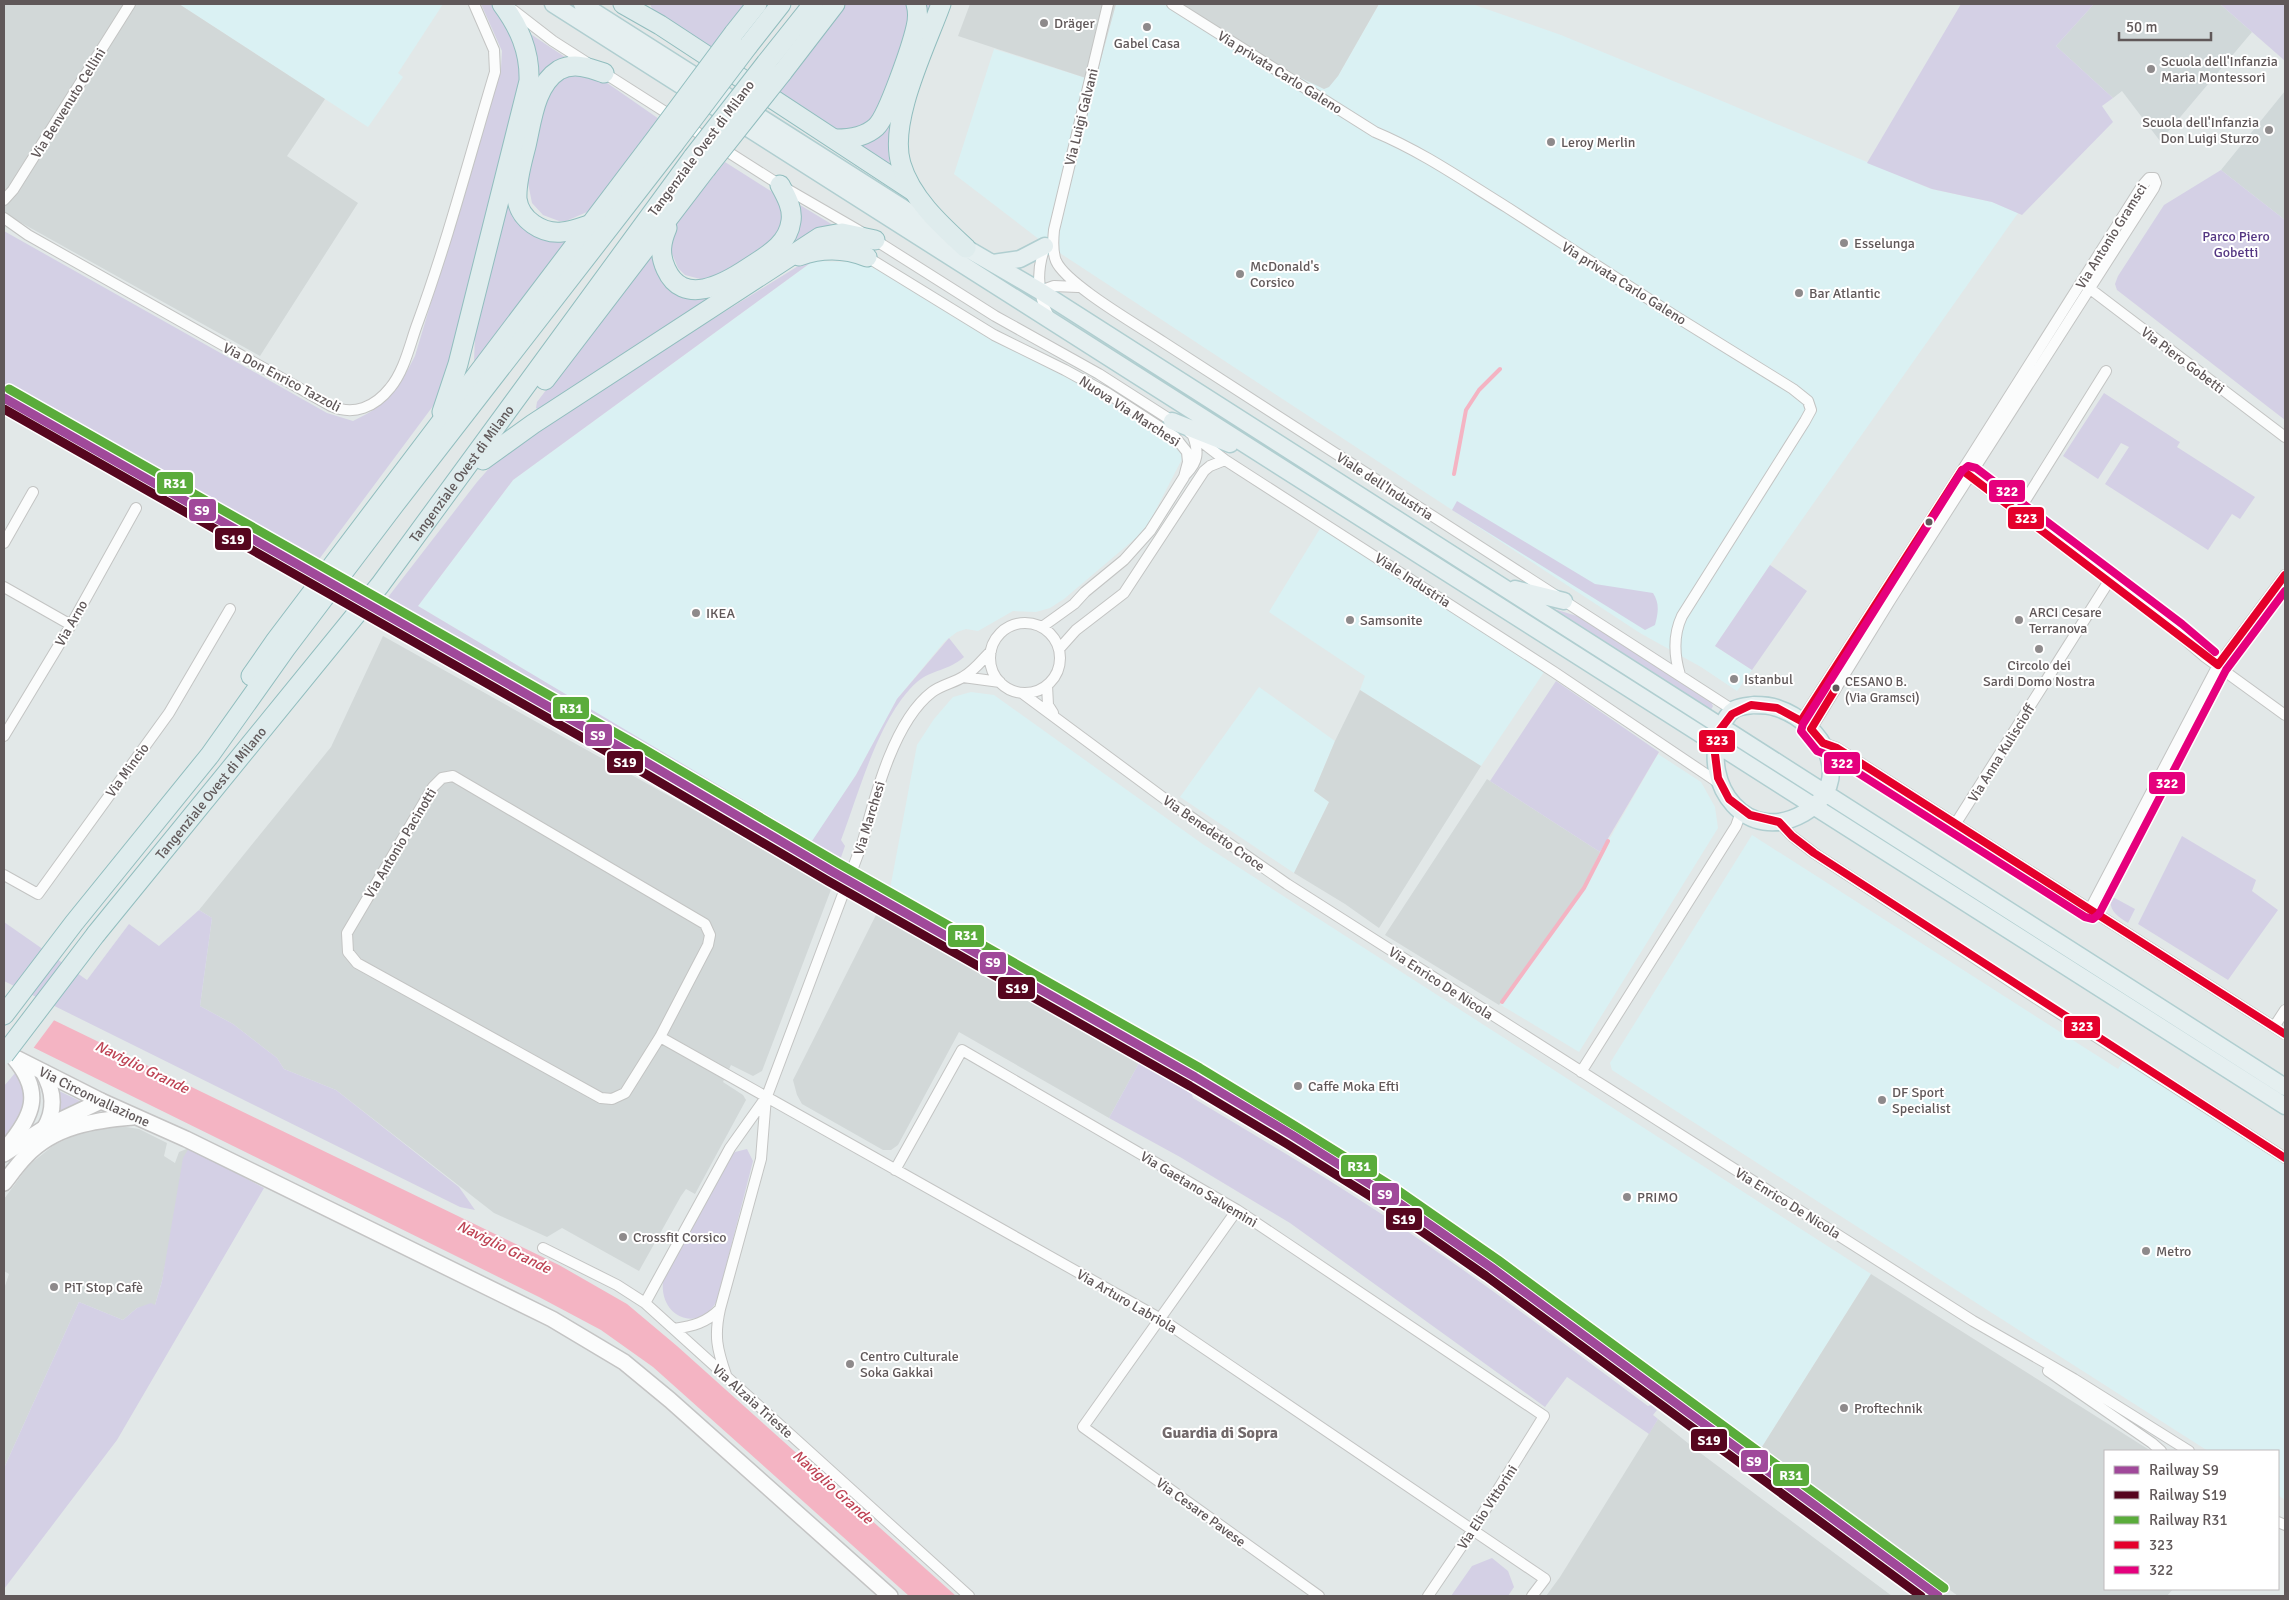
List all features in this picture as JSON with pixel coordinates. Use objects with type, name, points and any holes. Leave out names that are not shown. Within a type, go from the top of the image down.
[{"type":"highway","points":[[430,438],[445,405],[457,371],[529,81],[528,60],[524,41],[502,4]]},
{"type":"highway","points":[[623,4],[660,25],[914,191]]},
{"type":"highway","points":[[645,4],[660,25]]},
{"type":"highway","points":[[391,499],[430,438],[592,224],[667,139],[738,27],[756,4]]},
{"type":"highway","name":"Tangenziale Ovest di Milano","points":[[4,1014],[74,923],[210,755],[235,701],[281,644],[667,139],[782,4]]},
{"type":"highway","name":"Tangenziale Ovest di Milano","points":[[7,1054],[96,934],[380,585],[700,163],[766,63],[813,4]]},
{"type":"highway","points":[[780,185],[790,205],[792,215],[784,240],[769,254],[733,278],[710,288],[700,290],[688,288],[674,281],[665,268],[662,257],[662,244],[675,211],[700,163],[782,73],[835,4]]},
{"type":"highway","points":[[836,139],[847,139],[865,134],[876,128],[881,120],[916,28],[916,4]]},
{"type":"highway","points":[[941,4],[906,97],[900,126],[899,156],[903,171],[914,191],[938,220],[966,248]]},
{"type":"highway","points":[[592,224],[560,232],[538,227],[522,212],[518,202],[518,190],[533,116],[546,82],[557,72],[570,66],[586,67],[604,73]]},
{"type":"highway","points":[[425,526],[483,460],[675,211]]},
{"type":"highway","points":[[483,460],[533,424],[815,240],[829,234],[849,233],[875,240]]},
{"type":"highway","points":[[777,266],[805,254],[824,250],[850,252],[867,257]]},
{"type":"main road","points":[[553,4],[2285,1106]]},
{"type":"main road","points":[[582,4],[966,248],[1040,291],[2285,1087]]},
{"type":"main road","points":[[993,263],[1020,259],[1045,246]]},
{"type":"main road","points":[[1172,421],[1266,458]]},
{"type":"main road","points":[[1501,585],[1564,601]]},
{"type":"main road","points":[[1754,705],[1777,708],[1806,725],[1823,743],[1832,764],[1832,771],[1825,792],[1814,807],[1796,818],[1779,822],[1757,820],[1741,812],[1730,801],[1719,783],[1716,744],[1722,726],[1734,710],[1754,705]]},
{"type":"main road","points":[[4,1152],[19,1132],[32,1106],[30,1080],[7,1054]]},
{"type":"main road","name":"Via Circonvallazione","points":[[7,1054],[101,1101],[186,1139],[583,1336],[624,1362],[670,1400],[890,1596]]},
{"type":"main road","points":[[4,1183],[26,1155],[51,1116],[52,1092],[43,1072]]},
{"type":"main road","points":[[4,1152],[46,1126],[101,1101]]},
{"type":"main road","points":[[26,1155],[47,1140],[80,1124],[135,1116]]},
{"type":"street","name":"Via Benvenuto Cellini","points":[[4,200],[130,4]]},
{"type":"street","name":"Via Don Enrico Tazzoli","points":[[4,218],[28,235],[331,406],[347,411],[364,409],[379,400],[390,389],[402,365],[427,298],[495,72],[494,50],[474,4]]},
{"type":"street","name":"Viale Industria","points":[[507,4],[545,36],[780,185],[875,240],[995,316],[1099,374],[1172,421],[1225,460],[1719,783]]},
{"type":"street","name":"Via Luigi Galvani","points":[[1082,288],[1067,276],[1055,259],[1054,230],[1108,4]]},
{"type":"street","name":"Via privata Carlo Galeno","points":[[1172,4],[1375,132],[1402,144],[1448,170],[1675,316],[1794,388],[1810,404],[1811,410],[1676,627],[1676,660],[1680,675]]},
{"type":"street","name":"Via Antonio Gramsci","points":[[1806,725],[2086,286],[2155,185],[2154,178],[2148,178],[2142,186],[2086,286]]},
{"type":"street","name":"Via Luigi Galvani","points":[[1040,291],[1039,272],[1045,246],[1054,230]]},
{"type":"street","name":"Nuova Via Marchesi","points":[[867,257],[994,334],[1093,385],[1174,437],[1187,452],[1188,462],[1184,477],[1150,531],[1124,560],[1085,592],[1065,612],[1042,627]]},
{"type":"street","points":[[1051,321],[1040,291],[1060,285],[1082,288]]},
{"type":"street","name":"Via Piero Gobetti","points":[[2086,286],[2285,437]]},
{"type":"street","name":"Viale dell'Industria","points":[[1082,288],[1335,454],[1734,710]]},
{"type":"street","points":[[2018,512],[2106,371]]},
{"type":"street","points":[[1184,477],[1192,468],[1197,457],[1198,451],[1193,436]]},
{"type":"street","points":[[1059,649],[1076,630],[1124,593],[1204,472],[1210,466],[1225,460]]},
{"type":"street","points":[[1966,473],[2176,632],[2204,657],[2218,665],[2285,715]]},
{"type":"street","points":[[4,543],[33,492]]},
{"type":"street","name":"Via Arno","points":[[4,736],[71,625],[136,508]]},
{"type":"street","points":[[2090,909],[2218,665],[2285,576]]},
{"type":"street","name":"Via Anna Kuliscioff","points":[[1956,823],[2109,582]]},
{"type":"street","points":[[4,587],[71,625]]},
{"type":"street","name":"Via Mincio","points":[[4,875],[38,894],[169,713],[230,609]]},
{"type":"street","points":[[1026,623],[1042,627],[1055,640],[1059,649],[1058,669],[1047,685],[1031,692],[1022,692],[1006,687],[1000,682],[990,662],[991,651],[997,636],[1010,626],[1026,623]]},
{"type":"street","name":"Via Marchesi","points":[[645,1304],[730,1148],[766,1096],[863,841],[883,773],[908,721],[919,704],[932,692],[963,677],[973,670],[991,651]]},
{"type":"street","points":[[963,677],[1000,682]]},
{"type":"street","points":[[1047,685],[1048,705],[1056,718]]},
{"type":"street","name":"Via Benedetto Croce","points":[[1022,692],[1190,816],[1287,884],[1376,942]]},
{"type":"street","points":[[1823,743],[1837,748],[2285,1034]]},
{"type":"street","name":"Via Antonio Pacinotti","points":[[453,776],[705,924],[710,935],[708,945],[660,1037],[625,1093],[612,1099],[601,1098],[357,963],[348,952],[347,932],[433,787],[442,778],[453,776]]},
{"type":"street","points":[[1581,1072],[1736,826],[1741,812]]},
{"type":"street","points":[[1779,822],[1792,836],[1814,852],[2034,997],[2285,1158]]},
{"type":"street","name":"Via Enrico De Nicola","points":[[1376,942],[1996,1334],[2074,1379],[2187,1450]]},
{"type":"street","points":[[2274,1028],[2285,1010]]},
{"type":"street","points":[[660,1037],[766,1096]]},
{"type":"street","name":"Via Gaetano Salvemini","points":[[895,1170],[962,1050],[1236,1210],[1544,1416]]},
{"type":"street","name":"Via Marchesi","points":[[727,1377],[716,1347],[716,1330],[720,1309],[762,1159],[766,1096]]},
{"type":"street","name":"Via Arturo Labriola","points":[[766,1096],[1161,1319],[1472,1531],[1545,1578],[1532,1596]]},
{"type":"street","points":[[1161,1319],[1236,1210]]},
{"type":"street","name":"Via Alzaia Trieste","points":[[543,1248],[617,1285],[645,1304],[969,1596]]},
{"type":"street","points":[[674,1329],[701,1323],[720,1309]]},
{"type":"street","name":"Via Cesare Pavese","points":[[1161,1319],[1084,1428],[1319,1596]]},
{"type":"street","name":"Via Enrico De Nicola","points":[[1996,1334],[2160,1450]]},
{"type":"street","name":"Via Elio Vittorini","points":[[1428,1596],[1472,1531],[1544,1416]]},
{"type":"shaded area","points":[[4,4],[179,4],[325,99],[287,156],[358,203],[260,356],[18,221],[4,222]]},
{"type":"shaded area","points":[[179,4],[443,4],[398,73],[403,77],[368,127]]},
{"type":"shaded area","points":[[970,4],[1116,4],[1095,81],[958,36]]},
{"type":"shaded area","points":[[1116,4],[1180,4],[1299,77],[1324,89],[1338,76],[1379,4],[1472,4],[1561,35],[1931,189],[1992,202],[2018,213],[1715,646],[1752,670],[1737,691],[1701,667],[1640,633],[1040,240],[954,174],[994,49],[1095,81]]},
{"type":"shaded area","points":[[1180,4],[1379,4],[1338,76],[1329,87],[1324,89],[1299,77]]},
{"type":"shaded area","name":"Scuola dell'Infanzia Maria Montessori","points":[[2094,4],[2220,4],[2252,32],[2160,141],[2122,91],[2113,98],[2056,46]]},
{"type":"shaded area","name":"Scuola dell'Infanzia Don Luigi Sturzo","points":[[2285,91],[2285,220],[2221,170]]},
{"type":"shaded area","points":[[813,261],[871,263],[1059,371],[1179,446],[1182,459],[1149,523],[1137,537],[1064,599],[1050,608],[1036,612],[1013,611],[978,631],[966,629],[957,632],[945,641],[897,699],[856,775],[812,842],[418,606],[513,480]]},
{"type":"shaded area","points":[[1321,527],[1544,672],[1481,766],[1360,690],[1365,676],[1269,612]]},
{"type":"shaded area","points":[[383,636],[832,887],[762,1071],[753,1076],[731,1065],[723,1082],[743,1095],[746,1100],[695,1194],[686,1189],[639,1271],[562,1228],[547,1237],[494,1213],[336,1090],[284,1069],[277,1058],[233,1024],[200,1006],[212,918],[199,910],[331,747]]},
{"type":"shaded area","points":[[1259,687],[1335,741],[1314,791],[1329,802],[1294,873],[1180,797]]},
{"type":"shaded area","points":[[1360,690],[1481,766],[1379,928],[1345,904],[1294,873],[1329,802],[1314,791],[1335,741]]},
{"type":"shaded area","points":[[971,692],[994,695],[1204,845],[1871,1274],[1760,1450],[1442,1215],[1183,1058],[890,889],[917,745],[934,719],[953,697]]},
{"type":"shaded area","points":[[1658,754],[1701,782],[1715,807],[1718,828],[1579,1052],[1501,1005],[1585,888],[1606,845]]},
{"type":"shaded area","points":[[1487,779],[1600,852],[1583,887],[1499,1005],[1385,935]]},
{"type":"shaded area","points":[[1752,835],[2118,1069],[2124,1059],[2285,1163],[2285,1500],[2279,1496],[2279,1450],[2206,1450],[1612,1070],[1610,1063]]},
{"type":"shaded area","points":[[877,913],[1139,1063],[1109,1118],[959,1032],[898,1145],[891,1150],[883,1150],[802,1104],[797,1095],[793,1080]]},
{"type":"shaded area","points":[[120,1126],[139,1129],[167,1143],[164,1156],[175,1163],[179,1152],[189,1148],[162,1281],[155,1305],[137,1308],[123,1320],[79,1302],[4,1468],[4,1289],[9,1274],[4,1271],[4,1199],[29,1165],[54,1145],[82,1132]]},
{"type":"shaded area","points":[[1871,1274],[2149,1450],[2104,1450],[2104,1590],[2172,1590],[2167,1596],[1958,1596],[1760,1450]]},
{"type":"shaded area","points":[[1658,1419],[1699,1452],[1892,1596],[1546,1596],[1560,1577]]},
{"type":"green space","points":[[481,4],[497,4],[521,51],[521,87],[457,341],[436,402],[314,566],[4,392],[4,231],[327,413],[353,421],[384,402],[403,379],[415,356],[501,68],[502,51]]},
{"type":"green space","points":[[650,4],[749,4],[711,51],[653,11]]},
{"type":"green space","points":[[844,4],[913,4],[914,7],[876,121],[846,135],[776,96]]},
{"type":"green space","points":[[926,4],[937,4],[891,132],[888,149],[890,168],[859,145],[926,13]]},
{"type":"green space","points":[[1961,4],[2094,4],[2056,46],[2113,98],[2102,106],[2113,122],[2022,215],[1992,202],[1932,189],[1867,163]]},
{"type":"green space","points":[[2220,4],[2285,4],[2285,61],[2276,53]]},
{"type":"green space","points":[[529,33],[565,57],[554,63],[517,206],[570,239],[474,362],[475,334]]},
{"type":"green space","points":[[566,71],[600,78],[659,119],[596,204],[587,212],[566,221],[559,221],[543,215],[532,203],[527,178],[545,94]]},
{"type":"green space","points":[[725,162],[774,193],[784,217],[778,237],[727,275],[704,280],[685,275],[678,268],[671,251],[672,233],[676,222]]},
{"type":"green space","name":"Parco Piero Gobetti","points":[[2221,170],[2285,220],[2285,420],[2117,290],[2115,284],[2118,276],[2164,205]]},
{"type":"green space","points":[[795,202],[833,225],[538,410],[536,408],[537,402],[653,249],[689,293],[773,257]]},
{"type":"green space","points":[[811,258],[813,261],[513,480],[418,606],[812,841],[856,775],[897,699],[949,638],[964,657],[953,665],[922,678],[904,697],[892,714],[863,778],[841,840],[845,846],[839,863],[382,605],[477,482],[492,465],[526,435]]},
{"type":"green space","points":[[2104,393],[2180,442],[2177,447],[2255,497],[2240,519],[2232,514],[2208,550],[2105,484],[2129,447],[2121,443],[2098,479],[2063,456]]},
{"type":"green space","points":[[1457,501],[1595,584],[1653,593],[1658,609],[1655,625],[1645,630],[1452,510]]},
{"type":"green space","points":[[1770,565],[1807,591],[1752,670],[1715,646]]},
{"type":"green space","points":[[1538,604],[1580,617],[1710,700],[1713,706],[1711,710]]},
{"type":"green space","points":[[1556,681],[1659,752],[1600,852],[1490,781]]},
{"type":"green space","points":[[2182,836],[2256,880],[2252,891],[2278,910],[2228,980],[2138,924]]},
{"type":"green space","points":[[2111,896],[2135,909],[2128,923],[2112,909]]},
{"type":"green space","points":[[199,910],[212,918],[200,1006],[233,1024],[277,1058],[284,1069],[336,1090],[459,1187],[475,1210],[460,1207],[4,981],[4,922],[87,980],[129,924],[159,946]]},
{"type":"green space","points":[[1139,1063],[1192,1094],[1193,1098],[1311,1169],[1415,1236],[1648,1406],[1651,1405],[1657,1410],[1653,1415],[1658,1419],[1649,1434],[1567,1377],[1545,1407],[1290,1223],[1180,1157],[1109,1118]]},
{"type":"green space","points":[[16,1072],[26,1089],[24,1113],[4,1142],[4,1086]]},
{"type":"green space","points":[[57,1090],[82,1102],[82,1105],[58,1115]]},
{"type":"green space","points":[[189,1148],[264,1188],[117,1440],[4,1589],[4,1468],[79,1302],[123,1320],[137,1308],[151,1303],[155,1305],[162,1281],[183,1158]]},
{"type":"green space","points":[[747,1149],[753,1161],[717,1301],[709,1311],[700,1317],[691,1319],[681,1317],[673,1312],[667,1304],[663,1294],[663,1281],[731,1156],[735,1152]]},
{"type":"green space","points":[[1492,1558],[1508,1571],[1514,1587],[1508,1596],[1451,1596],[1472,1566]]},
{"type":"water","name":"Naviglio Grande","points":[[4,996],[559,1265],[627,1304],[677,1346],[956,1596],[909,1596],[653,1367],[601,1330],[539,1297],[4,1033]]},
{"type":"pier","points":[[4,994],[55,1019],[32,1050],[4,1036]]},
{"type":"waterway","points":[[1454,474],[1466,410],[1479,390],[1500,369]]},
{"type":"waterway","points":[[1502,1002],[1584,888],[1608,841]]},
{"type":"rail line","name":"R31","points":[[9,389],[637,745],[838,863],[1200,1068],[1297,1127],[1390,1185],[1498,1260],[1944,1588]]},
{"type":"rail line","name":"S9","points":[[4,398],[632,754],[833,872],[1195,1077],[1292,1135],[1384,1193],[1492,1268],[1938,1596]]},
{"type":"rail line","name":"S19","points":[[4,409],[627,763],[828,881],[1190,1086],[1287,1144],[1378,1201],[1486,1276],[1921,1596]]},
{"type":"transit line","name":"322","points":[[2215,652],[2182,624],[1976,468],[1968,466],[1962,471],[1803,724],[1801,731],[1817,751],[1833,757],[2085,917],[2093,919],[2099,914],[2226,670],[2285,591]]},
{"type":"transit line","name":"323","points":[[2218,665],[1962,470],[1801,721],[1777,708],[1751,705],[1732,714],[1719,731],[1715,754],[1718,778],[1729,799],[1750,815],[1779,822],[1792,836],[1814,853],[2285,1158]]},
{"type":"transit line","name":"323","points":[[2218,665],[2285,575]]},
{"type":"transit line","name":"323","points":[[1836,688],[1811,729],[1823,743],[1837,748],[2285,1034]]},
{"type":"place","name":"Dräger","points":[[1044,23]]},
{"type":"place","name":"Gabel Casa","points":[[1147,27]]},
{"type":"place","name":"Scuola dell'Infanzia Maria Montessori","points":[[2151,69]]},
{"type":"place","name":"Scuola dell'Infanzia Don Luigi Sturzo","points":[[2269,130]]},
{"type":"place","name":"Leroy Merlin","points":[[1551,142]]},
{"type":"place","name":"Esselunga","points":[[1844,243]]},
{"type":"place","name":"McDonald's Corsico","points":[[1240,274]]},
{"type":"place","name":"Bar Atlantic","points":[[1799,293]]},
{"type":"place","name":"IKEA","points":[[696,613]]},
{"type":"place","name":"Samsonite","points":[[1350,620]]},
{"type":"place","name":"ARCI Cesare Terranova","points":[[2019,620]]},
{"type":"place","name":"Circolo dei Sardi Domo Nostra","points":[[2039,649]]},
{"type":"place","name":"Istanbul","points":[[1734,679]]},
{"type":"place","name":"CESANO B. (Via Gramsci)","points":[[1836,688]]},
{"type":"place","name":"Caffe Moka Efti","points":[[1298,1086]]},
{"type":"place","name":"DF Sport Specialist","points":[[1882,1100]]},
{"type":"place","name":"PRIMO","points":[[1627,1197]]},
{"type":"place","name":"Crossfit Corsico","points":[[623,1237]]},
{"type":"place","name":"Metro","points":[[2146,1251]]},
{"type":"place","name":"PiT Stop Cafè","points":[[54,1287]]},
{"type":"place","name":"Centro Culturale Soka Gakkai","points":[[850,1364]]},
{"type":"place","name":"Proftechnik","points":[[1844,1408]]},
{"type":"district","name":"Guardia di Sopra","points":[[1220,1432]]}]
